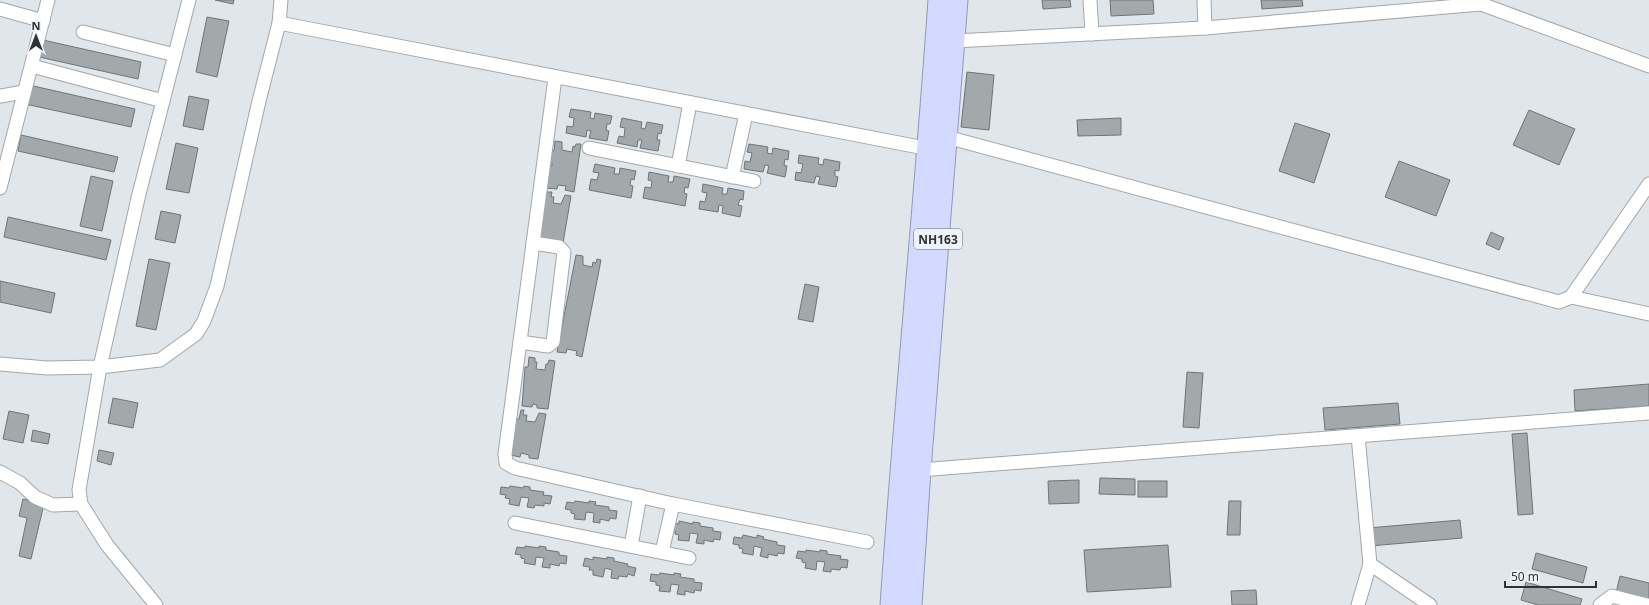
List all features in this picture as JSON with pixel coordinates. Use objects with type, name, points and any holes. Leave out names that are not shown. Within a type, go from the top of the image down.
[{"type":"highway","name":"NH163","points":[[911,605],[920,470],[937,143],[939,0]]},
{"type":"highway","name":"NH163","points":[[892,605],[900,482],[937,143],[954,41],[957,0]]},
{"type":"street","points":[[0,188],[48,0]]},
{"type":"street","points":[[156,605],[107,545],[81,504],[80,480],[100,367],[139,194],[189,0]]},
{"type":"street","points":[[0,364],[47,368],[100,367],[160,360],[196,334],[204,320],[217,286],[259,101],[279,23],[281,0]]},
{"type":"street","points":[[1090,0],[1092,34]]},
{"type":"street","points":[[1204,0],[1206,28]]},
{"type":"street","points":[[954,41],[1206,28],[1481,4],[1649,66]]},
{"type":"street","points":[[0,9],[43,21]]},
{"type":"street","points":[[279,23],[746,114],[937,143],[1559,302],[1571,297],[1649,184]]},
{"type":"street","points":[[83,32],[175,55]]},
{"type":"street","points":[[32,66],[163,101]]},
{"type":"street","points":[[556,78],[505,454],[506,463],[515,468],[673,504],[867,542]]},
{"type":"street","points":[[0,96],[24,92]]},
{"type":"street","points":[[678,166],[690,103]]},
{"type":"street","points":[[732,177],[746,114]]},
{"type":"street","points":[[589,148],[754,181]]},
{"type":"street","points":[[520,342],[548,346],[553,342],[564,252],[559,247],[533,243]]},
{"type":"street","points":[[1571,297],[1649,314]]},
{"type":"street","points":[[920,470],[1649,413]]},
{"type":"street","points":[[1358,436],[1370,564],[1358,605]]},
{"type":"street","points":[[0,472],[20,484],[35,497],[53,505],[81,504]]},
{"type":"street","points":[[631,546],[640,496]]},
{"type":"street","points":[[662,552],[673,504]]},
{"type":"street","points":[[515,523],[689,558]]},
{"type":"street","points":[[1370,564],[1430,605]]},
{"type":"street","points":[[1600,605],[1612,596],[1647,605]]},
{"type":"building","points":[[215,0],[234,0],[233,4]]},
{"type":"building","points":[[1042,0],[1070,0],[1071,7],[1043,9]]},
{"type":"building","points":[[1110,0],[1153,0],[1154,14],[1111,16]]},
{"type":"building","points":[[1261,0],[1302,0],[1303,6],[1262,9]]},
{"type":"building","points":[[207,17],[229,21],[217,77],[196,72]]},
{"type":"building","points":[[43,40],[141,62],[138,79],[39,57]]},
{"type":"building","points":[[967,72],[994,75],[989,130],[961,127]]},
{"type":"building","points":[[29,85],[135,109],[131,127],[25,104]]},
{"type":"building","points":[[189,96],[209,100],[203,130],[183,126]]},
{"type":"building","points":[[571,109],[591,112],[590,118],[594,119],[595,113],[612,116],[610,124],[607,124],[606,130],[609,131],[607,141],[589,138],[591,131],[587,130],[586,137],[566,133],[567,126],[573,127],[574,118],[569,117]]},
{"type":"building","points":[[1529,110],[1575,129],[1559,165],[1513,145]]},
{"type":"building","points":[[622,118],[642,122],[641,128],[645,129],[647,122],[663,125],[661,134],[658,133],[657,140],[660,140],[658,151],[640,148],[642,140],[638,140],[637,147],[617,143],[619,136],[624,137],[625,128],[620,127]]},
{"type":"building","points":[[1121,118],[1121,135],[1078,136],[1077,120]]},
{"type":"building","points":[[1295,123],[1330,134],[1314,183],[1279,171]]},
{"type":"building","points":[[21,135],[118,157],[114,172],[18,151]]},
{"type":"building","points":[[555,141],[562,142],[562,150],[572,152],[573,146],[575,147],[576,144],[581,144],[574,192],[565,190],[566,186],[558,185],[557,189],[545,188],[548,166],[552,166],[552,163],[549,162],[551,150],[554,151]]},
{"type":"building","points":[[176,143],[198,148],[189,193],[166,189]]},
{"type":"building","points":[[749,144],[768,147],[767,153],[772,154],[773,148],[789,151],[788,160],[785,159],[784,165],[787,166],[785,177],[767,173],[769,166],[765,165],[763,172],[744,169],[745,161],[750,162],[752,153],[747,152]]},
{"type":"building","points":[[799,155],[819,158],[818,164],[823,165],[824,159],[840,162],[839,171],[835,170],[835,176],[838,177],[836,187],[818,184],[820,177],[816,176],[814,183],[795,180],[796,172],[801,173],[803,164],[798,163]]},
{"type":"building","points":[[1399,161],[1450,180],[1436,216],[1385,197]]},
{"type":"building","points":[[595,164],[615,168],[614,174],[619,174],[620,168],[636,171],[634,180],[631,179],[630,185],[633,186],[631,198],[589,190],[591,179],[597,180],[599,173],[593,172]]},
{"type":"building","points":[[649,172],[669,176],[668,182],[673,182],[674,176],[690,179],[688,188],[685,187],[684,193],[687,194],[685,206],[643,198],[645,187],[651,188],[652,181],[648,180]]},
{"type":"building","points":[[91,176],[113,181],[102,231],[80,226]]},
{"type":"building","points":[[703,184],[723,188],[722,194],[727,194],[728,188],[744,191],[743,200],[740,199],[738,205],[742,206],[740,217],[722,213],[723,206],[719,205],[718,212],[699,209],[700,201],[705,202],[707,193],[702,192]]},
{"type":"building","points":[[546,192],[552,192],[551,197],[554,197],[553,203],[561,204],[565,195],[571,196],[563,243],[536,238]]},
{"type":"building","points":[[161,211],[181,215],[175,243],[155,239]]},
{"type":"building","points":[[8,217],[111,240],[106,260],[4,237]]},
{"type":"building","points":[[1491,232],[1504,238],[1499,250],[1486,244]]},
{"type":"building","points":[[576,255],[583,256],[583,265],[592,267],[593,262],[596,263],[597,259],[601,260],[582,357],[576,355],[577,351],[567,349],[566,353],[557,352]]},
{"type":"building","points":[[149,259],[170,263],[156,330],[136,326]]},
{"type":"building","points":[[0,281],[55,293],[51,313],[0,302]]},
{"type":"building","points":[[805,284],[819,287],[813,322],[798,319]]},
{"type":"building","points":[[529,357],[535,358],[535,362],[537,362],[536,369],[545,370],[546,364],[548,364],[549,360],[555,361],[548,409],[537,408],[537,405],[533,404],[532,407],[522,406],[525,367],[528,367]]},
{"type":"building","points":[[1187,372],[1203,373],[1199,428],[1183,427]]},
{"type":"building","points":[[1649,384],[1649,406],[1575,411],[1574,390]]},
{"type":"building","points":[[113,398],[138,403],[133,428],[108,423]]},
{"type":"building","points":[[1398,403],[1400,424],[1325,430],[1323,408]]},
{"type":"building","points":[[521,410],[524,410],[523,415],[527,415],[526,421],[535,422],[539,413],[546,414],[538,459],[529,458],[529,455],[521,453],[520,457],[510,455],[516,419],[519,419]]},
{"type":"building","points":[[9,411],[29,415],[23,443],[3,439]]},
{"type":"building","points":[[33,430],[50,434],[48,444],[31,441]]},
{"type":"building","points":[[1527,433],[1533,514],[1518,515],[1512,434]]},
{"type":"building","points":[[99,450],[114,453],[111,465],[97,461]]},
{"type":"building","points":[[1100,478],[1135,479],[1135,495],[1099,494]]},
{"type":"building","points":[[1079,480],[1079,503],[1049,504],[1048,481]]},
{"type":"building","points":[[1138,481],[1167,481],[1167,497],[1138,497]]},
{"type":"building","points":[[510,486],[523,488],[524,486],[530,487],[530,490],[544,492],[543,495],[552,496],[550,504],[544,503],[544,506],[535,505],[534,508],[527,507],[529,498],[521,497],[519,506],[509,504],[510,499],[505,498],[506,495],[500,494],[501,487],[509,488]]},
{"type":"building","points":[[23,499],[44,504],[31,559],[19,556],[27,518],[19,516]]},
{"type":"building","points":[[575,501],[589,503],[589,501],[596,502],[595,505],[609,507],[609,510],[617,511],[616,519],[610,518],[609,521],[600,519],[600,523],[593,522],[594,513],[586,512],[585,520],[574,519],[575,514],[571,513],[571,510],[565,509],[567,502],[574,503]]},
{"type":"building","points":[[1229,501],[1241,501],[1240,535],[1227,535]]},
{"type":"building","points":[[1460,520],[1462,538],[1370,546],[1368,528]]},
{"type":"building","points":[[679,521],[693,524],[693,522],[700,523],[700,526],[713,528],[713,531],[721,532],[720,540],[714,539],[713,542],[704,540],[704,544],[696,543],[698,534],[690,533],[689,541],[678,540],[679,535],[675,534],[675,531],[669,530],[670,523],[679,524]]},
{"type":"building","points":[[743,535],[757,538],[757,535],[764,537],[763,539],[777,542],[777,545],[785,546],[784,554],[778,553],[777,556],[768,554],[768,558],[760,556],[762,548],[754,546],[753,555],[742,553],[743,549],[739,548],[739,545],[733,544],[734,537],[742,538]]},
{"type":"building","points":[[1168,545],[1171,587],[1087,592],[1084,550]]},
{"type":"building","points":[[525,546],[539,548],[539,546],[546,547],[546,550],[559,552],[559,555],[567,556],[566,564],[560,563],[559,566],[550,564],[550,568],[542,567],[544,558],[536,557],[535,565],[524,563],[525,559],[521,558],[521,555],[515,554],[517,547],[525,548]]},
{"type":"building","points":[[806,550],[820,552],[820,550],[827,551],[827,554],[841,556],[840,559],[848,560],[847,568],[841,567],[840,570],[831,569],[831,572],[823,571],[825,562],[817,561],[816,570],[805,568],[806,563],[802,562],[802,559],[796,558],[798,551],[806,552]]},
{"type":"building","points":[[1536,553],[1587,567],[1583,583],[1532,569]]},
{"type":"building","points":[[593,557],[607,559],[607,557],[614,558],[614,561],[628,564],[627,566],[636,568],[634,576],[628,574],[627,577],[619,576],[618,579],[611,578],[612,570],[605,568],[603,577],[593,575],[593,570],[589,570],[590,567],[583,566],[585,558],[593,560]]},
{"type":"building","points":[[660,573],[674,575],[674,573],[681,574],[680,577],[694,579],[694,582],[702,583],[701,591],[695,590],[694,593],[685,591],[685,595],[677,594],[679,585],[671,584],[670,592],[659,591],[660,586],[656,585],[656,582],[650,581],[651,574],[659,575]]},
{"type":"building","points":[[1620,576],[1649,583],[1649,601],[1616,593]]},
{"type":"building","points":[[1526,582],[1582,599],[1580,605],[1538,605],[1521,600]]},
{"type":"building","points":[[1256,590],[1257,605],[1232,605],[1231,591]]}]
